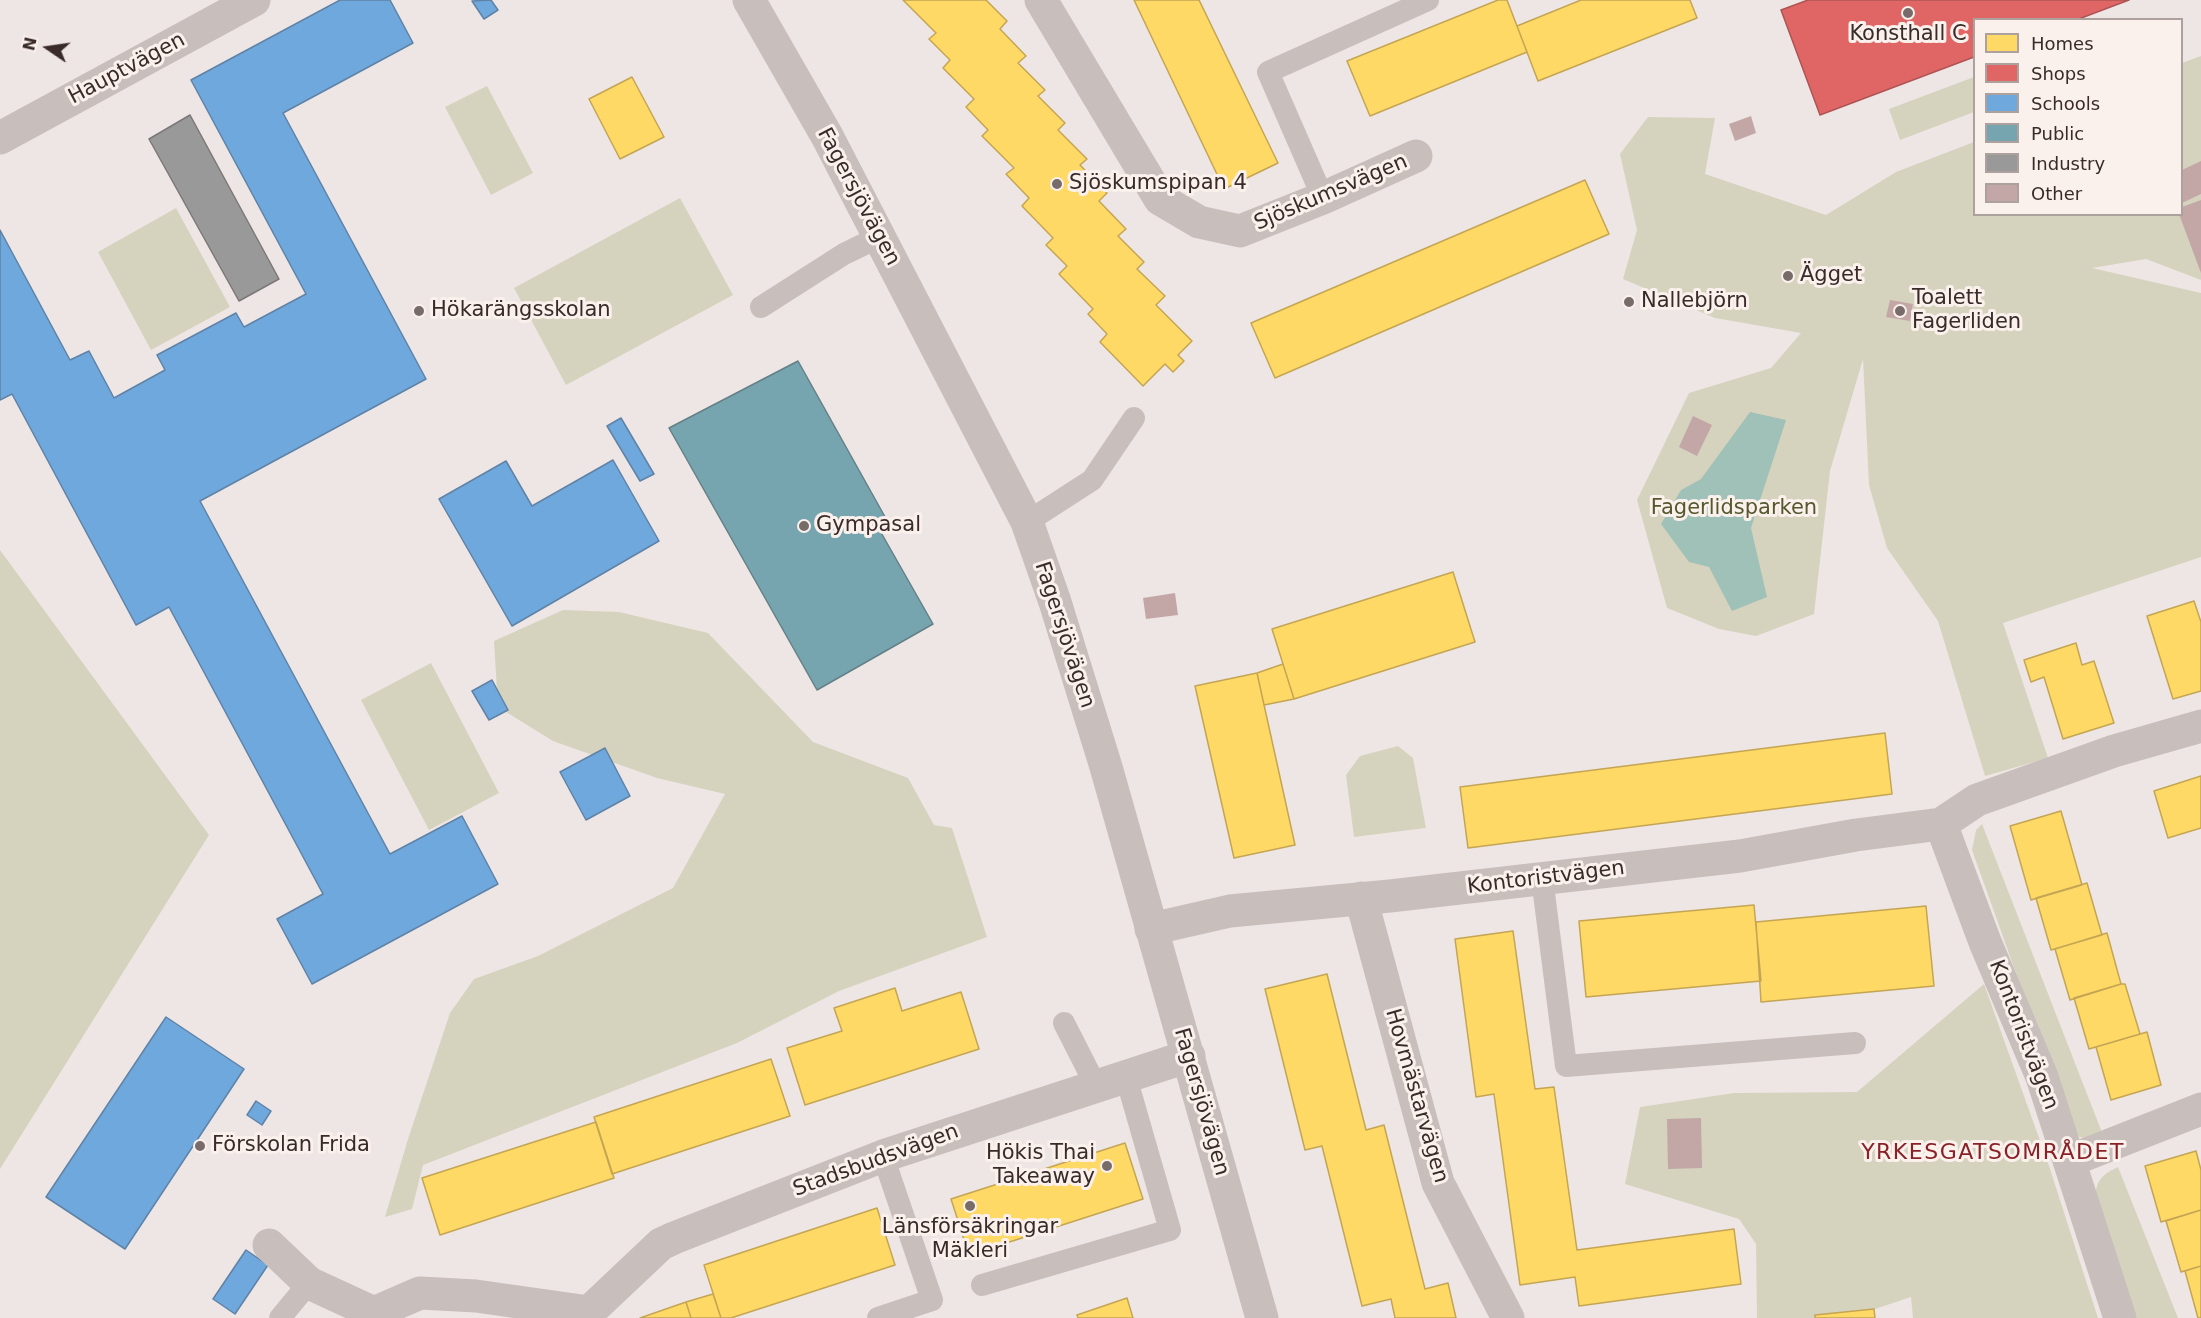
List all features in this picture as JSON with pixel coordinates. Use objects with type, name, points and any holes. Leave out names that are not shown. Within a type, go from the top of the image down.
[{"type":"street","name":"Hauptvägen","points":[[0,138],[254,0]]},
{"type":"street","name":"Fagersjövägen","points":[[749,0],[827,136],[1027,522],[1056,602],[1106,767],[1262,1318]]},
{"type":"street","name":"Sjöskumsvägen","points":[[1041,0],[1161,198],[1199,222],[1240,231],[1323,198],[1416,156]]},
{"type":"street","name":"Kontoristvägen","points":[[1151,929],[1230,911],[1740,856],[1856,835],[1941,824],[1977,800],[2115,752],[2201,726]]},
{"type":"street","name":"Kontoristvägen","points":[[1941,824],[1985,942],[2042,1077],[2120,1318]]},
{"type":"street","name":"Hovmästarvägen","points":[[1360,898],[1438,1183],[1508,1318]]},
{"type":"street","name":"Stadsbudsvägen","points":[[373,1316],[420,1293],[476,1296],[589,1315],[661,1244],[883,1156],[1189,1056]]},
{"type":"street","points":[[2069,1161],[2201,1109]]},
{"type":"street","points":[[269,1245],[309,1283],[373,1316]]},
{"type":"lane","points":[[1323,198],[1268,72],[1428,0]]},
{"type":"lane","points":[[761,307],[844,254],[879,237]]},
{"type":"lane","points":[[1027,522],[1092,480],[1134,418]]},
{"type":"lane","points":[[1542,878],[1566,1066],[1855,1043]]},
{"type":"lane","points":[[982,1285],[1170,1230],[1111,1081],[1064,1023]]},
{"type":"lane","points":[[878,1318],[932,1300],[883,1156]]},
{"type":"lane","points":[[280,1318],[309,1283]]},
{"type":"green space","name":"Fagerlidsparken","points":[[2201,56],[2201,280],[2146,259],[2092,268],[2201,293],[2201,557],[2003,623],[2048,758],[1985,776],[1938,621],[1887,548],[1869,485],[1863,359],[1830,471],[1814,614],[1756,636],[1719,629],[1667,608],[1637,500],[1689,393],[1771,368],[1801,333],[1715,318],[1623,279],[1637,230],[1620,154],[1648,117],[1715,118],[1705,174],[1826,215],[1896,172],[1973,142],[1973,216],[2183,216],[2183,63]]},
{"type":"green space","points":[[1973,77],[1973,112],[1900,140],[1889,109]]},
{"type":"green space","points":[[487,86],[533,173],[491,195],[445,107]]},
{"type":"green space","points":[[680,198],[733,295],[566,385],[514,288]]},
{"type":"green space","points":[[176,208],[230,307],[151,350],[98,252]]},
{"type":"green space","points":[[0,550],[209,835],[0,1169]]},
{"type":"green space","points":[[563,610],[619,612],[708,633],[813,742],[908,778],[934,825],[952,828],[987,937],[839,991],[737,1043],[423,1165],[412,1209],[385,1217],[450,1013],[474,979],[538,956],[673,888],[725,794],[657,778],[553,741],[498,707],[494,641]]},
{"type":"green space","points":[[431,663],[499,793],[429,830],[361,700]]},
{"type":"green space","points":[[1398,746],[1413,758],[1426,828],[1354,837],[1346,775],[1360,756]]},
{"type":"green space","points":[[1982,824],[2103,1135],[2090,1140],[2074,1135],[1972,850],[1976,830]]},
{"type":"green space","points":[[1984,984],[2049,1166],[2098,1318],[1913,1318],[1911,1297],[1848,1318],[1757,1318],[1756,1244],[1739,1219],[1625,1184],[1640,1107],[1734,1093],[1857,1092]]},
{"type":"green space","points":[[2118,1167],[2178,1318],[2136,1318],[2094,1201],[2100,1180]]},
{"type":"shaded area","points":[[1750,412],[1786,420],[1751,528],[1767,597],[1732,611],[1709,567],[1689,562],[1661,524],[1681,490],[1701,479]]},
{"type":"building: Homes","name":"Sjöskumspipan 4","points":[[903,0],[986,0],[1007,21],[1000,29],[1026,56],[1018,63],[1045,90],[1038,96],[1065,123],[1058,130],[1087,159],[1080,165],[1107,193],[1099,201],[1126,229],[1118,236],[1144,262],[1137,269],[1165,296],[1156,305],[1192,341],[1178,355],[1184,361],[1173,372],[1165,364],[1143,386],[1100,342],[1107,334],[1088,314],[1093,309],[1059,274],[1067,266],[1046,245],[1053,238],[1022,206],[1029,198],[1006,174],[1014,168],[982,136],[988,130],[966,107],[974,99],[943,68],[950,60],[929,39],[936,33]]},
{"type":"building: Homes","points":[[1134,0],[1199,0],[1278,163],[1224,189]]},
{"type":"building: Homes","points":[[1498,0],[1507,0],[1527,52],[1370,116],[1347,61]]},
{"type":"building: Homes","points":[[1581,0],[1690,0],[1697,18],[1538,81],[1517,26]]},
{"type":"building: Homes","points":[[632,77],[664,137],[620,159],[589,99]]},
{"type":"building: Homes","points":[[1585,180],[1609,234],[1275,378],[1251,323]]},
{"type":"building: Homes","points":[[1453,572],[1475,642],[1294,699],[1272,629]]},
{"type":"building: Homes","points":[[2194,601],[2201,622],[2201,691],[2173,699],[2147,616]]},
{"type":"building: Homes","points":[[2076,643],[2082,665],[2094,661],[2114,723],[2063,739],[2044,677],[2031,682],[2024,660]]},
{"type":"building: Homes","points":[[1283,664],[1294,699],[1264,705],[1257,673]]},
{"type":"building: Homes","points":[[1257,673],[1295,845],[1234,858],[1195,686]]},
{"type":"building: Homes","points":[[1885,733],[1892,794],[1468,848],[1460,787]]},
{"type":"building: Homes","points":[[2201,776],[2201,828],[2168,838],[2154,791]]},
{"type":"building: Homes","points":[[2061,811],[2082,885],[2031,900],[2010,826]]},
{"type":"building: Homes","points":[[2087,883],[2102,935],[2051,950],[2036,898]]},
{"type":"building: Homes","points":[[1754,905],[1761,981],[1586,997],[1579,921]]},
{"type":"building: Homes","points":[[1926,906],[1934,986],[1761,1002],[1756,922]]},
{"type":"building: Homes","points":[[1513,931],[1535,1089],[1554,1087],[1577,1250],[1734,1229],[1741,1284],[1579,1306],[1575,1277],[1520,1285],[1494,1094],[1476,1097],[1455,939]]},
{"type":"building: Homes","points":[[2107,933],[2121,984],[2070,1000],[2055,949]]},
{"type":"building: Homes","points":[[1327,974],[1366,1130],[1384,1125],[1425,1289],[1448,1283],[1456,1318],[1395,1318],[1391,1299],[1362,1306],[1322,1146],[1305,1150],[1265,989]]},
{"type":"building: Homes","points":[[2125,984],[2140,1034],[2089,1049],[2074,998]]},
{"type":"building: Homes","points":[[895,988],[902,1011],[961,992],[979,1049],[805,1105],[787,1048],[842,1031],[834,1008]]},
{"type":"building: Homes","points":[[2147,1032],[2161,1085],[2111,1100],[2096,1047]]},
{"type":"building: Homes","points":[[771,1059],[790,1116],[612,1174],[594,1117]]},
{"type":"building: Homes","points":[[596,1122],[614,1178],[440,1235],[422,1178]]},
{"type":"building: Homes","points":[[1125,1143],[1143,1199],[969,1255],[951,1199]]},
{"type":"building: Homes","points":[[2196,1151],[2201,1170],[2201,1210],[2161,1222],[2145,1166]]},
{"type":"building: Homes","points":[[877,1208],[895,1265],[731,1318],[721,1318],[704,1265]]},
{"type":"building: Homes","points":[[2201,1210],[2201,1266],[2181,1272],[2166,1221]]},
{"type":"building: Homes","points":[[2201,1266],[2201,1318],[2198,1318],[2185,1271]]},
{"type":"building: Homes","points":[[713,1294],[721,1318],[691,1318],[686,1302]]},
{"type":"building: Homes","points":[[1127,1298],[1133,1318],[1078,1318],[1077,1315]]},
{"type":"building: Homes","points":[[686,1302],[691,1318],[640,1318]]},
{"type":"building: Homes","points":[[1874,1309],[1875,1318],[1815,1318],[1815,1315]]},
{"type":"building: Shops","points":[[1808,0],[2129,0],[2081,18],[1973,18],[1973,57],[1820,115],[1781,10]]},
{"type":"building: Schools","points":[[340,0],[390,0],[413,43],[283,113],[426,379],[200,501],[390,854],[462,816],[498,884],[312,984],[277,919],[323,894],[169,607],[136,625],[12,394],[0,400],[0,230],[70,360],[89,351],[114,398],[165,370],[157,355],[236,313],[244,327],[306,294],[191,80]]},
{"type":"building: Schools","points":[[491,0],[498,10],[484,19],[472,1]]},
{"type":"building: Schools","points":[[621,418],[654,474],[640,481],[607,426]]},
{"type":"building: Schools","points":[[613,460],[659,541],[512,626],[439,499],[506,461],[532,506]]},
{"type":"building: Schools","points":[[492,680],[508,710],[489,720],[472,691]]},
{"type":"building: Schools","points":[[605,748],[630,796],[586,820],[560,772]]},
{"type":"building: Schools","points":[[166,1017],[244,1069],[125,1249],[46,1197]]},
{"type":"building: Schools","points":[[256,1101],[271,1111],[262,1125],[247,1115]]},
{"type":"building: Schools","points":[[246,1250],[268,1265],[235,1314],[213,1299]]},
{"type":"building: Public","name":"Gympasal","points":[[798,361],[889,524],[879,529],[933,624],[817,690],[669,428]]},
{"type":"building: Industry","points":[[190,115],[279,279],[239,301],[149,139]]},
{"type":"building: Other","points":[[1751,116],[1756,133],[1735,141],[1729,124]]},
{"type":"building: Other","points":[[2201,161],[2201,194],[2183,203],[2183,170]]},
{"type":"building: Other","points":[[2201,200],[2201,273],[2180,216],[2183,216],[2183,207]]},
{"type":"building: Other","name":"Toalett Fagerliden","points":[[1890,300],[1913,304],[1910,321],[1886,317]]},
{"type":"building: Other","points":[[1693,416],[1712,425],[1697,456],[1679,447]]},
{"type":"building: Other","points":[[1175,593],[1178,615],[1146,619],[1143,598]]},
{"type":"building: Other","points":[[1701,1118],[1702,1168],[1668,1169],[1667,1119]]},
{"type":"place","name":"Konsthall C","points":[[1908,13]]},
{"type":"place","name":"Sjöskumspipan 4","points":[[1057,184]]},
{"type":"place","name":"Ägget","points":[[1788,276]]},
{"type":"place","name":"Nallebjörn","points":[[1629,302]]},
{"type":"place","name":"Hökarängsskolan","points":[[419,311]]},
{"type":"place","name":"Toalett Fagerliden","points":[[1900,311]]},
{"type":"place","name":"Gympasal","points":[[804,526]]},
{"type":"place","name":"Förskolan Frida","points":[[200,1146]]},
{"type":"place","name":"Hökis Thai Takeaway","points":[[1107,1166]]},
{"type":"place","name":"Länsförsäkringar Mäkleri","points":[[970,1206]]},
{"type":"district","name":"YRKESGATSOMRÅDET","points":[[1993,1153]]}]
